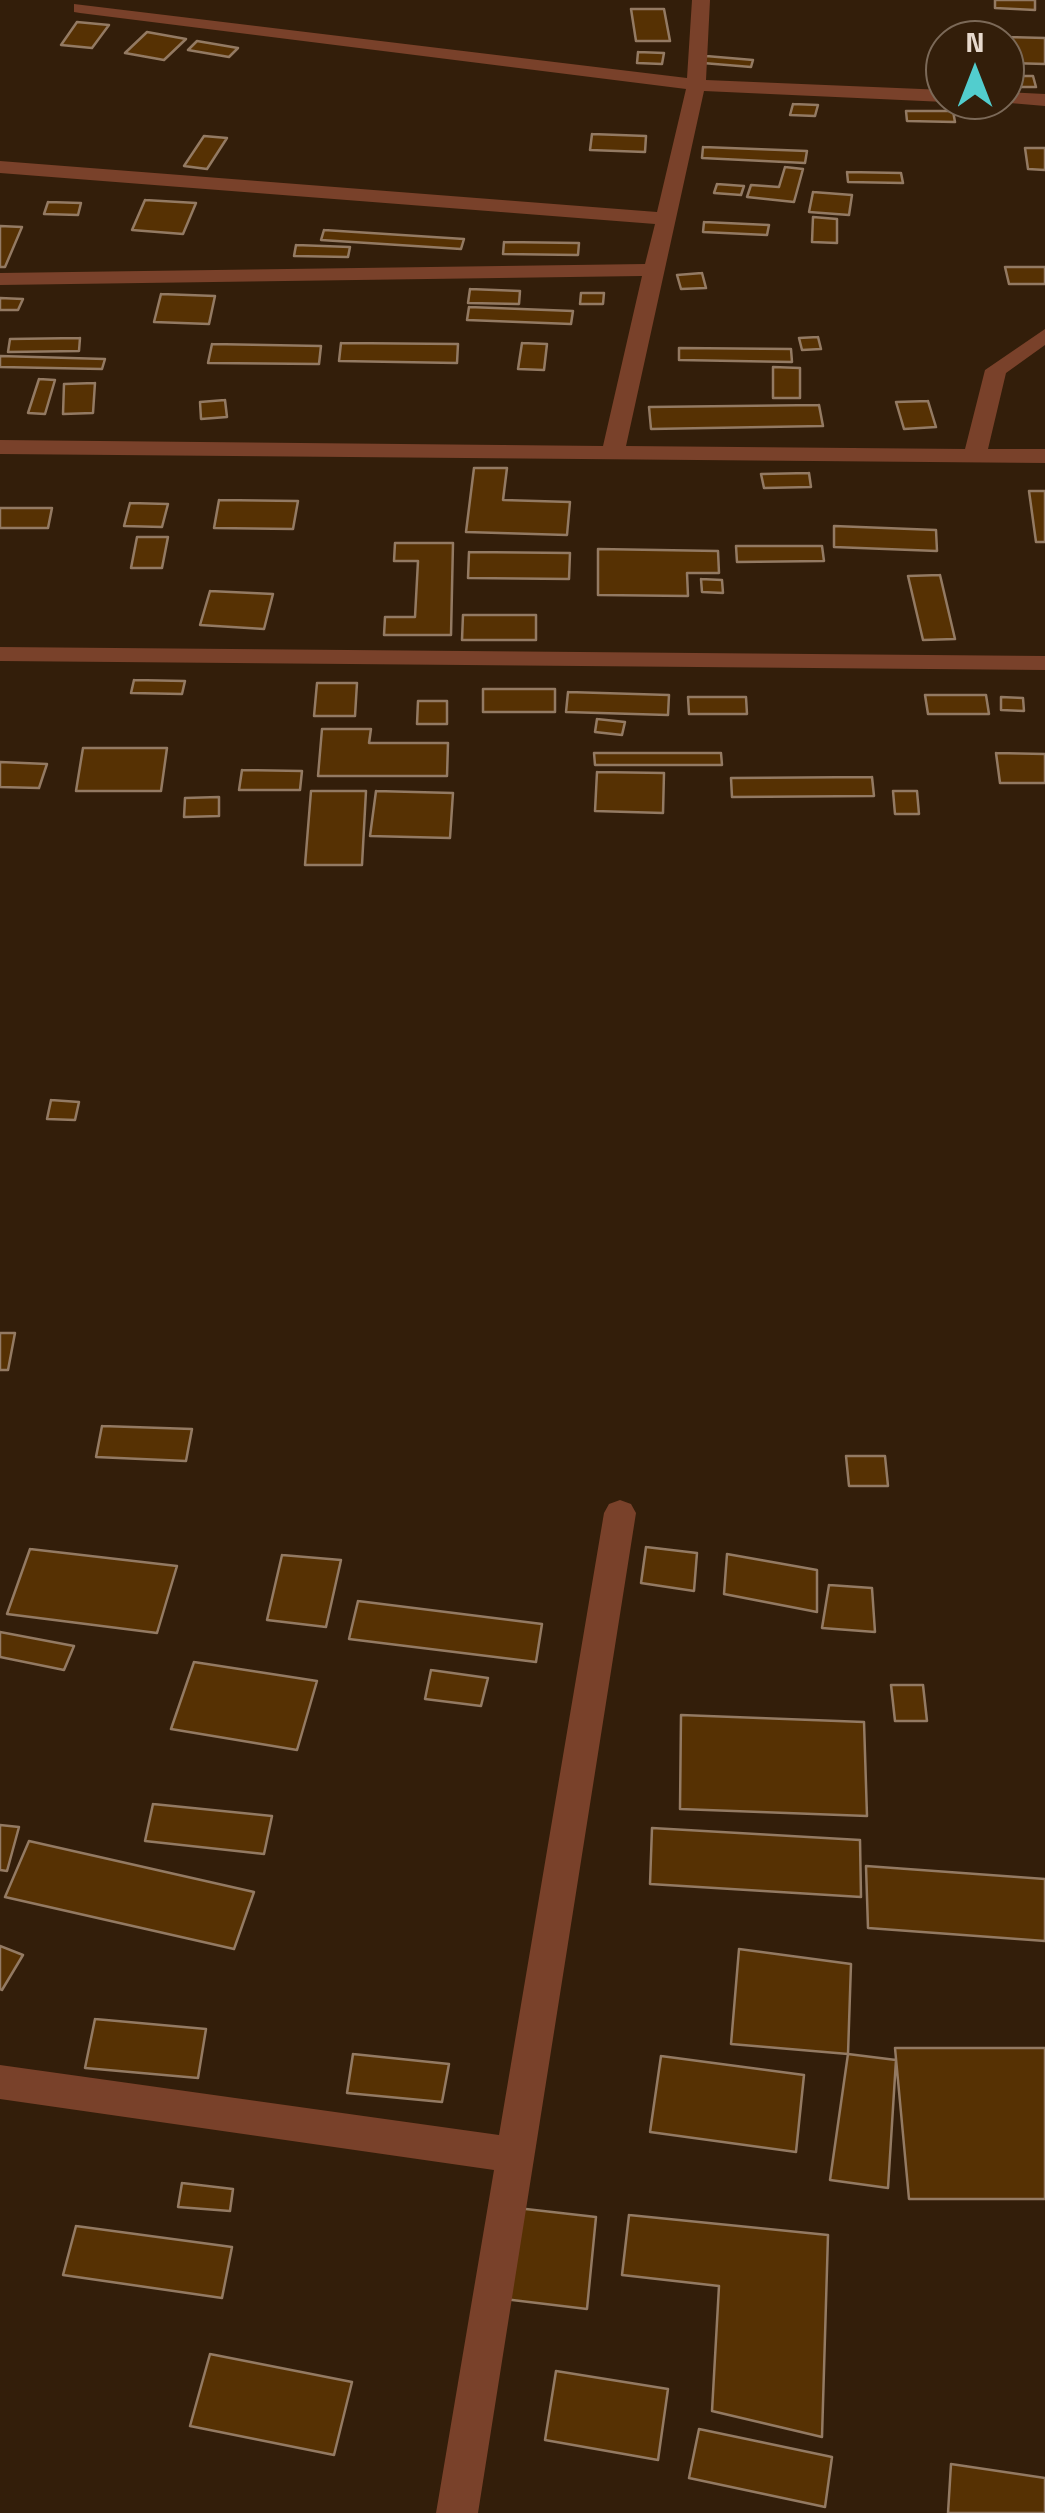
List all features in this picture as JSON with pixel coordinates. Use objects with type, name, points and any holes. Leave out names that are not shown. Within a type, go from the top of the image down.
[{"type":"street","points":[[613,452],[696,84],[701,0]]},
{"type":"street","points":[[80,8],[696,84],[925,95]]},
{"type":"street","points":[[0,167],[666,220]]},
{"type":"street","points":[[0,279],[655,270]]},
{"type":"street","points":[[975,455],[996,370],[1045,335]]},
{"type":"street","points":[[0,447],[1045,456]]},
{"type":"street","points":[[0,654],[1045,662]]},
{"type":"street","points":[[457,2513],[620,1513]]},
{"type":"street","points":[[0,2082],[515,2154]]},
{"type":"building","points":[[995,0],[1035,0],[1035,10],[995,8]]},
{"type":"building","points":[[631,9],[664,9],[670,41],[636,41]]},
{"type":"building","points":[[77,22],[109,25],[92,48],[61,45]]},
{"type":"building","points":[[147,32],[186,39],[164,60],[125,53]]},
{"type":"building","points":[[1025,37],[1045,38],[1045,64],[1025,63]]},
{"type":"building","points":[[197,41],[238,48],[229,57],[188,50]]},
{"type":"building","points":[[638,52],[664,53],[662,64],[637,63]]},
{"type":"building","points":[[706,56],[753,60],[751,67],[703,63]]},
{"type":"building","points":[[1025,76],[1033,76],[1036,87],[1025,87]]},
{"type":"building","points":[[793,104],[818,105],[815,116],[790,115]]},
{"type":"building","points":[[906,111],[925,111],[925,120],[955,122],[907,121]]},
{"type":"building","points":[[592,134],[646,136],[645,152],[590,150]]},
{"type":"building","points":[[204,136],[227,138],[207,169],[184,166]]},
{"type":"building","points":[[703,147],[807,151],[805,163],[702,158]]},
{"type":"building","points":[[1025,148],[1045,148],[1045,170],[1028,169]]},
{"type":"building","points":[[785,167],[803,169],[794,202],[747,197],[751,185],[779,187]]},
{"type":"building","points":[[847,172],[901,173],[903,183],[848,182]]},
{"type":"building","points":[[717,184],[744,186],[741,195],[714,193]]},
{"type":"building","points":[[813,192],[852,195],[849,215],[809,212]]},
{"type":"building","points":[[145,200],[196,203],[183,234],[132,230]]},
{"type":"building","points":[[48,202],[81,203],[78,215],[44,214]]},
{"type":"building","points":[[813,217],[837,219],[837,243],[812,242]]},
{"type":"building","points":[[704,222],[769,225],[767,235],[703,232]]},
{"type":"building","points":[[0,226],[22,227],[5,267],[0,267]]},
{"type":"building","points":[[324,230],[464,239],[461,249],[321,240]]},
{"type":"building","points":[[504,242],[579,243],[578,255],[503,254]]},
{"type":"building","points":[[296,245],[350,247],[348,257],[294,256]]},
{"type":"building","points":[[1005,267],[1045,267],[1045,284],[1009,284]]},
{"type":"building","points":[[702,273],[706,288],[681,289],[677,275]]},
{"type":"building","points":[[470,289],[520,291],[519,304],[468,303]]},
{"type":"building","points":[[581,293],[604,293],[603,304],[580,304]]},
{"type":"building","points":[[161,294],[215,296],[209,324],[154,322]]},
{"type":"building","points":[[0,298],[23,299],[18,310],[0,310]]},
{"type":"building","points":[[469,307],[573,311],[571,324],[467,320]]},
{"type":"building","points":[[818,337],[821,349],[802,350],[799,338]]},
{"type":"building","points":[[80,338],[79,351],[8,352],[10,339]]},
{"type":"building","points":[[341,343],[458,344],[457,363],[339,361]]},
{"type":"building","points":[[522,343],[547,344],[544,370],[518,369]]},
{"type":"building","points":[[212,344],[321,346],[319,364],[208,363]]},
{"type":"building","points":[[679,348],[791,349],[792,362],[679,360]]},
{"type":"building","points":[[0,356],[105,359],[102,369],[0,367]]},
{"type":"building","points":[[773,367],[800,368],[800,398],[773,398]]},
{"type":"building","points":[[39,379],[55,380],[45,414],[28,413]]},
{"type":"building","points":[[95,383],[93,413],[63,414],[64,384]]},
{"type":"building","points":[[225,400],[227,417],[201,419],[200,402]]},
{"type":"building","points":[[928,401],[936,427],[904,429],[896,402]]},
{"type":"building","points":[[819,405],[823,426],[651,429],[649,407]]},
{"type":"building","points":[[474,468],[507,468],[503,500],[570,502],[567,535],[466,532]]},
{"type":"building","points":[[809,473],[811,487],[764,488],[761,474]]},
{"type":"building","points":[[1029,491],[1045,491],[1045,542],[1036,542]]},
{"type":"building","points":[[219,500],[298,501],[293,529],[214,528]]},
{"type":"building","points":[[130,503],[168,504],[162,527],[124,526]]},
{"type":"building","points":[[0,508],[52,508],[48,528],[0,528]]},
{"type":"building","points":[[834,526],[936,530],[937,551],[834,547]]},
{"type":"building","points":[[137,537],[168,537],[162,568],[131,568]]},
{"type":"building","points":[[395,543],[453,543],[451,635],[384,635],[385,617],[415,617],[418,561],[394,561]]},
{"type":"building","points":[[736,546],[822,546],[824,561],[737,562]]},
{"type":"building","points":[[598,549],[718,551],[719,573],[687,573],[688,596],[598,595]]},
{"type":"building","points":[[469,552],[570,553],[569,579],[468,578]]},
{"type":"building","points":[[940,575],[955,639],[923,640],[908,576]]},
{"type":"building","points":[[701,579],[722,580],[723,593],[702,592]]},
{"type":"building","points":[[210,591],[273,594],[264,629],[200,625]]},
{"type":"building","points":[[463,615],[536,615],[536,640],[462,640]]},
{"type":"building","points":[[134,680],[185,681],[182,694],[131,693]]},
{"type":"building","points":[[317,683],[357,683],[355,716],[314,716]]},
{"type":"building","points":[[483,689],[555,689],[555,712],[483,712]]},
{"type":"building","points":[[568,692],[669,695],[668,715],[566,712]]},
{"type":"building","points":[[925,695],[986,695],[989,714],[928,714]]},
{"type":"building","points":[[688,697],[746,697],[747,714],[689,714]]},
{"type":"building","points":[[1001,697],[1023,698],[1024,711],[1001,710]]},
{"type":"building","points":[[418,701],[447,701],[447,724],[417,724]]},
{"type":"building","points":[[597,719],[625,722],[622,735],[595,732]]},
{"type":"building","points":[[322,729],[371,729],[369,743],[448,743],[447,776],[318,776]]},
{"type":"building","points":[[83,748],[167,748],[161,791],[76,791]]},
{"type":"building","points":[[594,753],[721,753],[722,765],[595,765]]},
{"type":"building","points":[[996,753],[1045,754],[1045,783],[1000,783]]},
{"type":"building","points":[[0,762],[47,764],[39,788],[0,787]]},
{"type":"building","points":[[242,770],[302,771],[300,790],[239,790]]},
{"type":"building","points":[[597,772],[664,773],[663,813],[595,811]]},
{"type":"building","points":[[872,777],[874,796],[732,797],[731,778]]},
{"type":"building","points":[[311,791],[366,791],[362,865],[305,865]]},
{"type":"building","points":[[376,791],[453,793],[450,838],[370,836]]},
{"type":"building","points":[[893,791],[917,791],[919,814],[895,814]]},
{"type":"building","points":[[219,797],[219,816],[184,817],[185,798]]},
{"type":"building","points":[[51,1100],[79,1102],[75,1120],[47,1119]]},
{"type":"building","points":[[0,1333],[15,1333],[8,1370],[0,1370]]},
{"type":"building","points":[[102,1426],[192,1429],[186,1461],[96,1457]]},
{"type":"building","points":[[846,1456],[885,1456],[888,1486],[849,1486]]},
{"type":"building","points":[[646,1547],[697,1553],[694,1591],[641,1583]]},
{"type":"building","points":[[30,1549],[177,1566],[157,1633],[7,1614]]},
{"type":"building","points":[[727,1554],[817,1570],[817,1612],[724,1594]]},
{"type":"building","points":[[282,1555],[341,1560],[326,1627],[267,1620]]},
{"type":"building","points":[[829,1585],[872,1588],[875,1632],[822,1628]]},
{"type":"building","points":[[358,1601],[542,1624],[536,1662],[349,1639]]},
{"type":"building","points":[[0,1632],[74,1646],[64,1670],[0,1657]]},
{"type":"building","points":[[194,1662],[317,1681],[297,1750],[171,1729]]},
{"type":"building","points":[[431,1670],[488,1678],[481,1706],[425,1699]]},
{"type":"building","points":[[891,1685],[923,1685],[927,1721],[895,1721]]},
{"type":"building","points":[[681,1715],[864,1722],[867,1816],[680,1809]]},
{"type":"building","points":[[153,1804],[272,1816],[264,1854],[145,1841]]},
{"type":"building","points":[[0,1825],[19,1827],[7,1871],[0,1870]]},
{"type":"building","points":[[652,1828],[860,1840],[861,1897],[650,1884]]},
{"type":"building","points":[[29,1841],[254,1892],[234,1949],[5,1897]]},
{"type":"building","points":[[866,1866],[1045,1879],[1045,1941],[868,1928]]},
{"type":"building","points":[[0,1946],[23,1955],[2,1990],[0,1989]]},
{"type":"building","points":[[739,1949],[851,1964],[848,2054],[731,2044]]},
{"type":"building","points":[[95,2019],[206,2029],[198,2078],[85,2068]]},
{"type":"building","points":[[895,2048],[1045,2048],[1045,2199],[909,2199]]},
{"type":"building","points":[[353,2054],[449,2064],[442,2102],[347,2093]]},
{"type":"building","points":[[848,2054],[896,2060],[888,2188],[830,2180]]},
{"type":"building","points":[[661,2056],[804,2075],[796,2152],[650,2132]]},
{"type":"building","points":[[182,2183],[233,2189],[230,2211],[178,2207]]},
{"type":"building","points":[[517,2208],[596,2217],[587,2309],[504,2299]]},
{"type":"building","points":[[629,2215],[828,2235],[822,2437],[712,2411],[719,2286],[622,2275]]},
{"type":"building","points":[[76,2226],[232,2247],[222,2298],[63,2275]]},
{"type":"building","points":[[210,2354],[352,2382],[334,2455],[190,2426]]},
{"type":"building","points":[[556,2371],[668,2389],[658,2460],[545,2440]]},
{"type":"building","points":[[699,2429],[832,2457],[825,2507],[689,2478]]},
{"type":"building","points":[[951,2464],[1045,2478],[1045,2513],[948,2513]]}]
